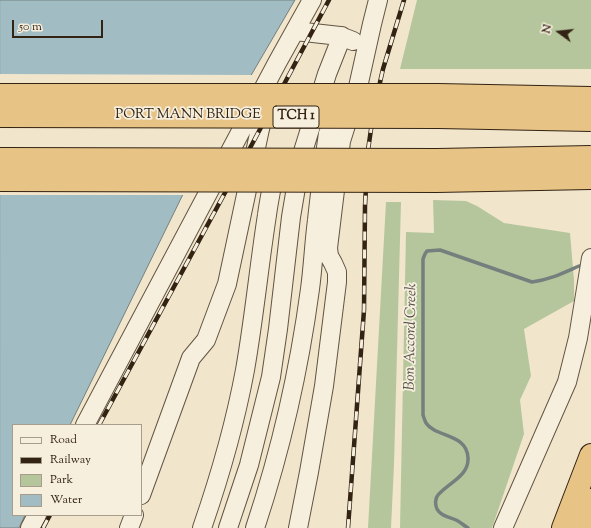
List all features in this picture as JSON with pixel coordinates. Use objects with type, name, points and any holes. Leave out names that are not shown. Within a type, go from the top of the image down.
[{"type":"highway","points":[[0,95],[438,95],[591,98]]},
{"type":"highway","name":"PORT MANN BRIDGE","points":[[0,116],[438,117],[591,120]]},
{"type":"highway","points":[[0,159],[437,160],[591,157]]},
{"type":"highway","points":[[0,180],[437,181],[591,178]]},
{"type":"highway","points":[[563,528],[591,455]]},
{"type":"highway","points":[[581,528],[591,500]]},
{"type":"lane","points":[[86,424],[312,0]]},
{"type":"lane","points":[[298,528],[324,386],[337,282],[336,272],[329,256],[328,248],[341,141],[358,87],[378,0]]},
{"type":"lane","points":[[295,31],[342,36],[367,47]]},
{"type":"lane","points":[[228,528],[249,465],[270,377],[280,314],[291,217],[301,158],[327,74],[342,36]]},
{"type":"lane","points":[[142,492],[191,358],[206,340],[227,284],[260,129],[277,63]]},
{"type":"lane","points":[[254,528],[276,458],[294,381],[310,288],[328,133]]},
{"type":"lane","points":[[202,528],[225,458],[245,372],[267,214],[278,150]]},
{"type":"lane","points":[[503,528],[567,382],[578,338],[591,258]]},
{"type":"lane","points":[[30,528],[36,516]]},
{"type":"lane","points":[[129,528],[134,516]]},
{"type":"green space","points":[[417,0],[591,0],[591,69],[400,69]]},
{"type":"green space","points":[[433,200],[466,201],[504,223],[570,233],[574,280],[574,301],[524,329],[531,376],[520,400],[524,434],[492,528],[400,528],[406,232],[434,233]]},
{"type":"green space","points":[[386,202],[401,202],[391,528],[368,528]]},
{"type":"water","points":[[0,0],[295,0],[190,180],[70,424],[12,424],[12,516],[25,516],[19,528],[0,528]]},
{"type":"pier","points":[[0,74],[253,75],[192,181],[186,195],[0,195]]},
{"type":"waterway","name":"Bon Accord Creek","points":[[468,528],[458,521],[441,514],[436,506],[437,496],[462,474],[465,470],[468,458],[466,450],[462,444],[457,440],[431,428],[426,423],[423,415],[423,259],[425,254],[427,251],[440,250],[532,282],[562,274],[579,266]]},
{"type":"railway","points":[[100,424],[329,0]]},
{"type":"railway","points":[[348,528],[364,310],[365,206],[368,150],[374,109],[383,69],[404,0]]},
{"type":"railway","points":[[43,528],[49,516]]}]
